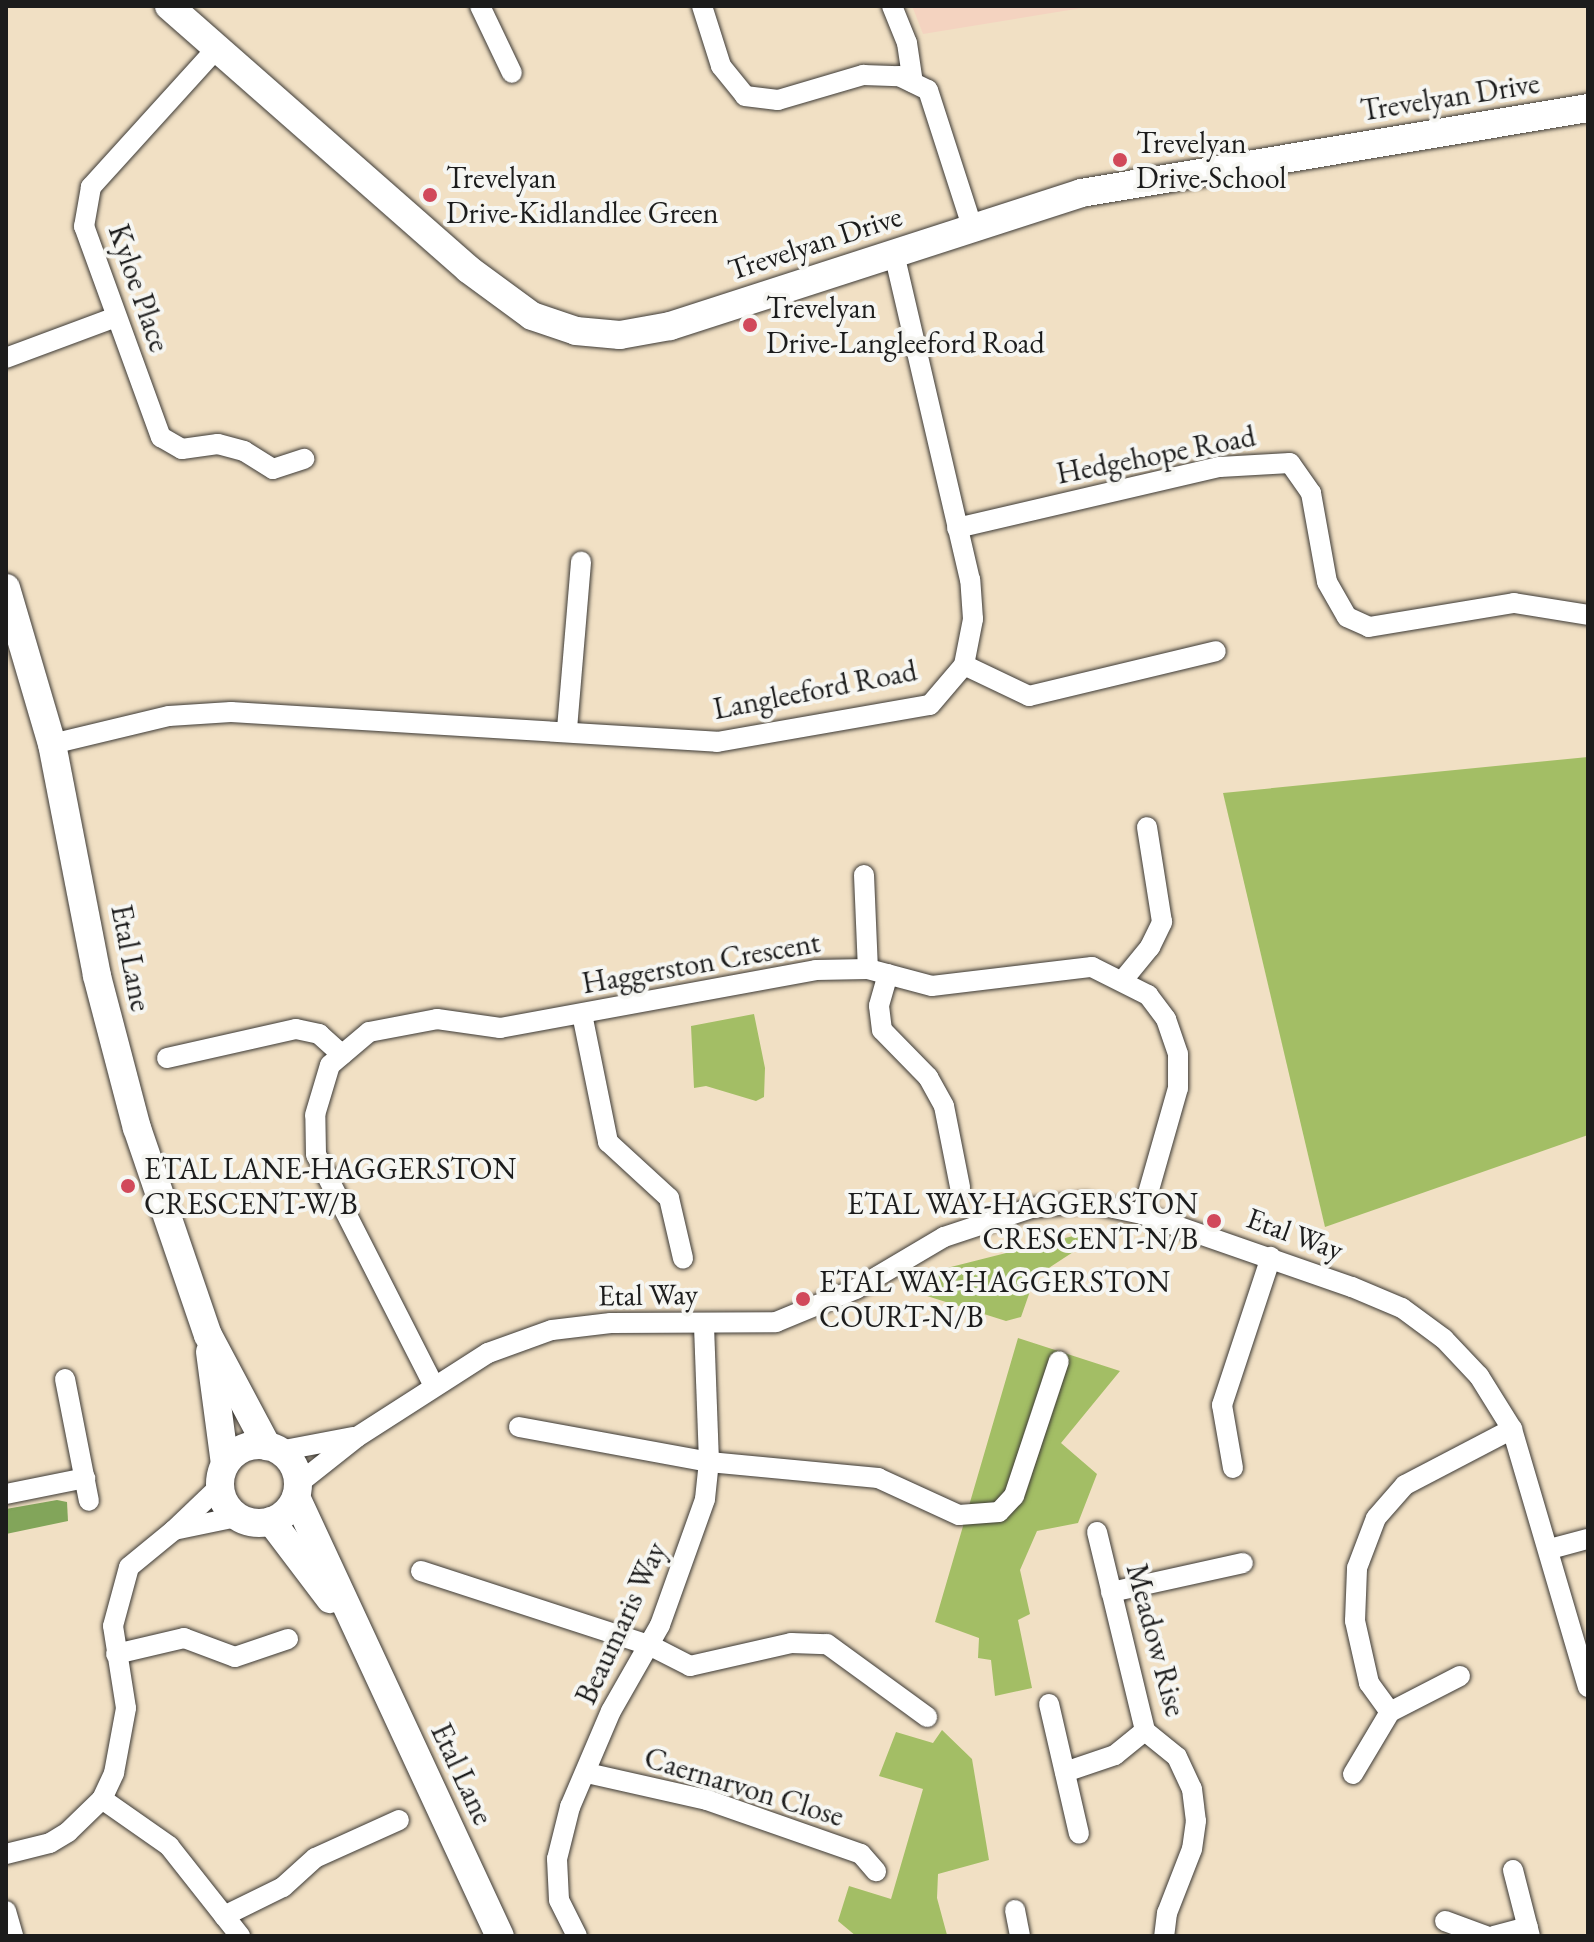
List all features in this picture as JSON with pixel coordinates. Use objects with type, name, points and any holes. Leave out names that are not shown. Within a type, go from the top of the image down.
[{"type":"street","name":"Trevelyan Drive","points":[[169,6],[468,269],[532,316],[576,331],[620,335],[670,326],[1081,193],[1588,108]]},
{"type":"street","points":[[480,6],[512,73]]},
{"type":"street","points":[[702,6],[721,66],[745,96],[778,100],[863,75],[899,76],[928,90],[972,226]]},
{"type":"street","points":[[892,6],[907,43],[913,83]]},
{"type":"street","name":"Kyloe Place","points":[[217,48],[91,187],[84,226],[161,437],[182,449],[218,444],[244,451],[273,469],[304,459]]},
{"type":"street","name":"Langleeford Road","points":[[52,744],[169,716],[231,712],[567,729],[717,742],[930,705],[964,665],[973,619],[957,528],[894,253]]},
{"type":"street","points":[[6,358],[116,317]]},
{"type":"street","name":"Hedgehope Road","points":[[957,528],[1220,467],[1290,463],[1311,493],[1327,582],[1347,617],[1369,627],[1514,603],[1588,615]]},
{"type":"street","points":[[567,729],[581,562]]},
{"type":"street","name":"Etal Lane","points":[[6,588],[52,744],[117,1057],[208,1335],[273,1448]]},
{"type":"street","points":[[964,665],[1029,696],[1216,651]]},
{"type":"street","points":[[1123,980],[1150,947],[1162,922],[1147,827]]},
{"type":"street","points":[[864,875],[878,972],[882,1030],[928,1077],[944,1106],[960,1187]]},
{"type":"street","name":"Haggerston Crescent","points":[[434,1386],[316,1154],[315,1115],[330,1065],[369,1032],[437,1019],[500,1028],[776,975],[878,972],[932,986],[960,986],[1050,969],[1092,967],[1148,995],[1166,1019],[1178,1054],[1178,1088],[1142,1214]]},
{"type":"street","points":[[582,1014],[608,1142],[669,1198],[683,1258]]},
{"type":"street","points":[[167,1058],[296,1029],[319,1034],[342,1055]]},
{"type":"street","name":"Etal Way","points":[[297,1490],[357,1437],[488,1353],[552,1330],[611,1323],[704,1325],[776,1322],[856,1289],[944,1237],[1031,1208],[1085,1202],[1142,1214],[1271,1257],[1402,1308],[1444,1339],[1479,1376],[1512,1429],[1550,1549],[1588,1687]]},
{"type":"street","points":[[1233,1468],[1222,1405],[1271,1257]]},
{"type":"street","name":"Beaumaris Way","points":[[577,1936],[559,1900],[557,1859],[570,1807],[611,1711],[649,1645],[686,1560],[705,1499],[709,1462],[704,1325]]},
{"type":"street","name":"Etal Lane","points":[[208,1335],[222,1475]]},
{"type":"street","points":[[519,1427],[709,1462],[878,1478],[959,1515],[999,1512],[1014,1496],[1059,1361]]},
{"type":"street","points":[[65,1379],[89,1501]]},
{"type":"street","points":[[1390,1712],[1369,1683],[1355,1621],[1357,1568],[1376,1518],[1405,1485],[1512,1429]]},
{"type":"street","name":"Etal Way","points":[[273,1448],[357,1437]]},
{"type":"street","points":[[6,1854],[50,1843],[86,1818],[102,1799],[114,1773],[124,1724],[114,1607],[124,1577],[142,1551],[174,1530],[243,1448],[273,1448],[293,1465],[297,1490],[287,1512],[271,1521],[254,1523],[237,1517],[225,1504],[222,1475]]},
{"type":"street","points":[[6,1494],[85,1478]]},
{"type":"street","name":"Etal Lane","points":[[297,1490],[362,1641],[500,1936]]},
{"type":"street","points":[[174,1530],[237,1517]]},
{"type":"street","name":"Etal Lane","points":[[271,1521],[362,1641]]},
{"type":"street","name":"Meadow Rise","points":[[1097,1532],[1145,1731],[1177,1757],[1192,1789],[1196,1821],[1164,1936]]},
{"type":"street","points":[[1550,1549],[1588,1539]]},
{"type":"street","points":[[1111,1592],[1243,1563]]},
{"type":"street","points":[[421,1571],[649,1645],[690,1666],[791,1643],[827,1644],[927,1717]]},
{"type":"street","points":[[116,1654],[184,1638],[235,1657],[288,1639]]},
{"type":"street","points":[[1353,1774],[1390,1712],[1460,1676]]},
{"type":"street","points":[[1049,1704],[1079,1834]]},
{"type":"street","points":[[1065,1772],[1115,1755],[1145,1731]]},
{"type":"street","name":"Caernarvon Close","points":[[587,1773],[707,1800],[861,1854],[876,1871]]},
{"type":"street","points":[[102,1799],[169,1846],[240,1936]]},
{"type":"street","points":[[224,1916],[283,1887],[315,1858],[399,1820]]},
{"type":"street","points":[[1494,1936],[1529,1932],[1513,1870]]},
{"type":"street","points":[[1015,1910],[1020,1936]]},
{"type":"street","points":[[6,1911],[13,1936]]},
{"type":"street","points":[[1445,1921],[1486,1936]]},
{"type":"shaded area","points":[[912,6],[1094,6],[923,34]]},
{"type":"green space","points":[[1588,757],[1588,1135],[1325,1227],[1223,793]]},
{"type":"green space","points":[[754,1014],[765,1068],[764,1097],[756,1101],[706,1086],[694,1088],[691,1026]]},
{"type":"green space","points":[[1085,1233],[1093,1239],[1035,1277],[1021,1317],[1006,1321],[908,1290],[935,1271]]},
{"type":"green space","points":[[1018,1338],[1120,1371],[1061,1443],[1097,1474],[1078,1523],[1037,1531],[1020,1570],[1030,1614],[1018,1620],[1032,1688],[995,1696],[991,1660],[978,1658],[979,1638],[935,1622]]},
{"type":"green space","points":[[57,1500],[67,1502],[68,1521],[6,1534],[6,1509]]},
{"type":"green space","points":[[942,1730],[972,1759],[989,1860],[938,1874],[937,1898],[947,1935],[856,1936],[838,1921],[849,1886],[891,1899],[923,1789],[879,1776],[896,1732],[933,1743]]},
{"type":"place","name":"Trevelyan Drive-School","points":[[1120,160]]},
{"type":"place","name":"Trevelyan Drive-Kidlandlee Green","points":[[430,195]]},
{"type":"place","name":"Trevelyan Drive-Langleeford Road","points":[[750,325]]},
{"type":"place","name":"ETAL LANE-HAGGERSTON CRESCENT-W/B","points":[[128,1186]]},
{"type":"place","name":"ETAL WAY-HAGGERSTON CRESCENT-N/B","points":[[1214,1221]]},
{"type":"place","name":"ETAL WAY-HAGGERSTON COURT-N/B","points":[[803,1299]]}]
